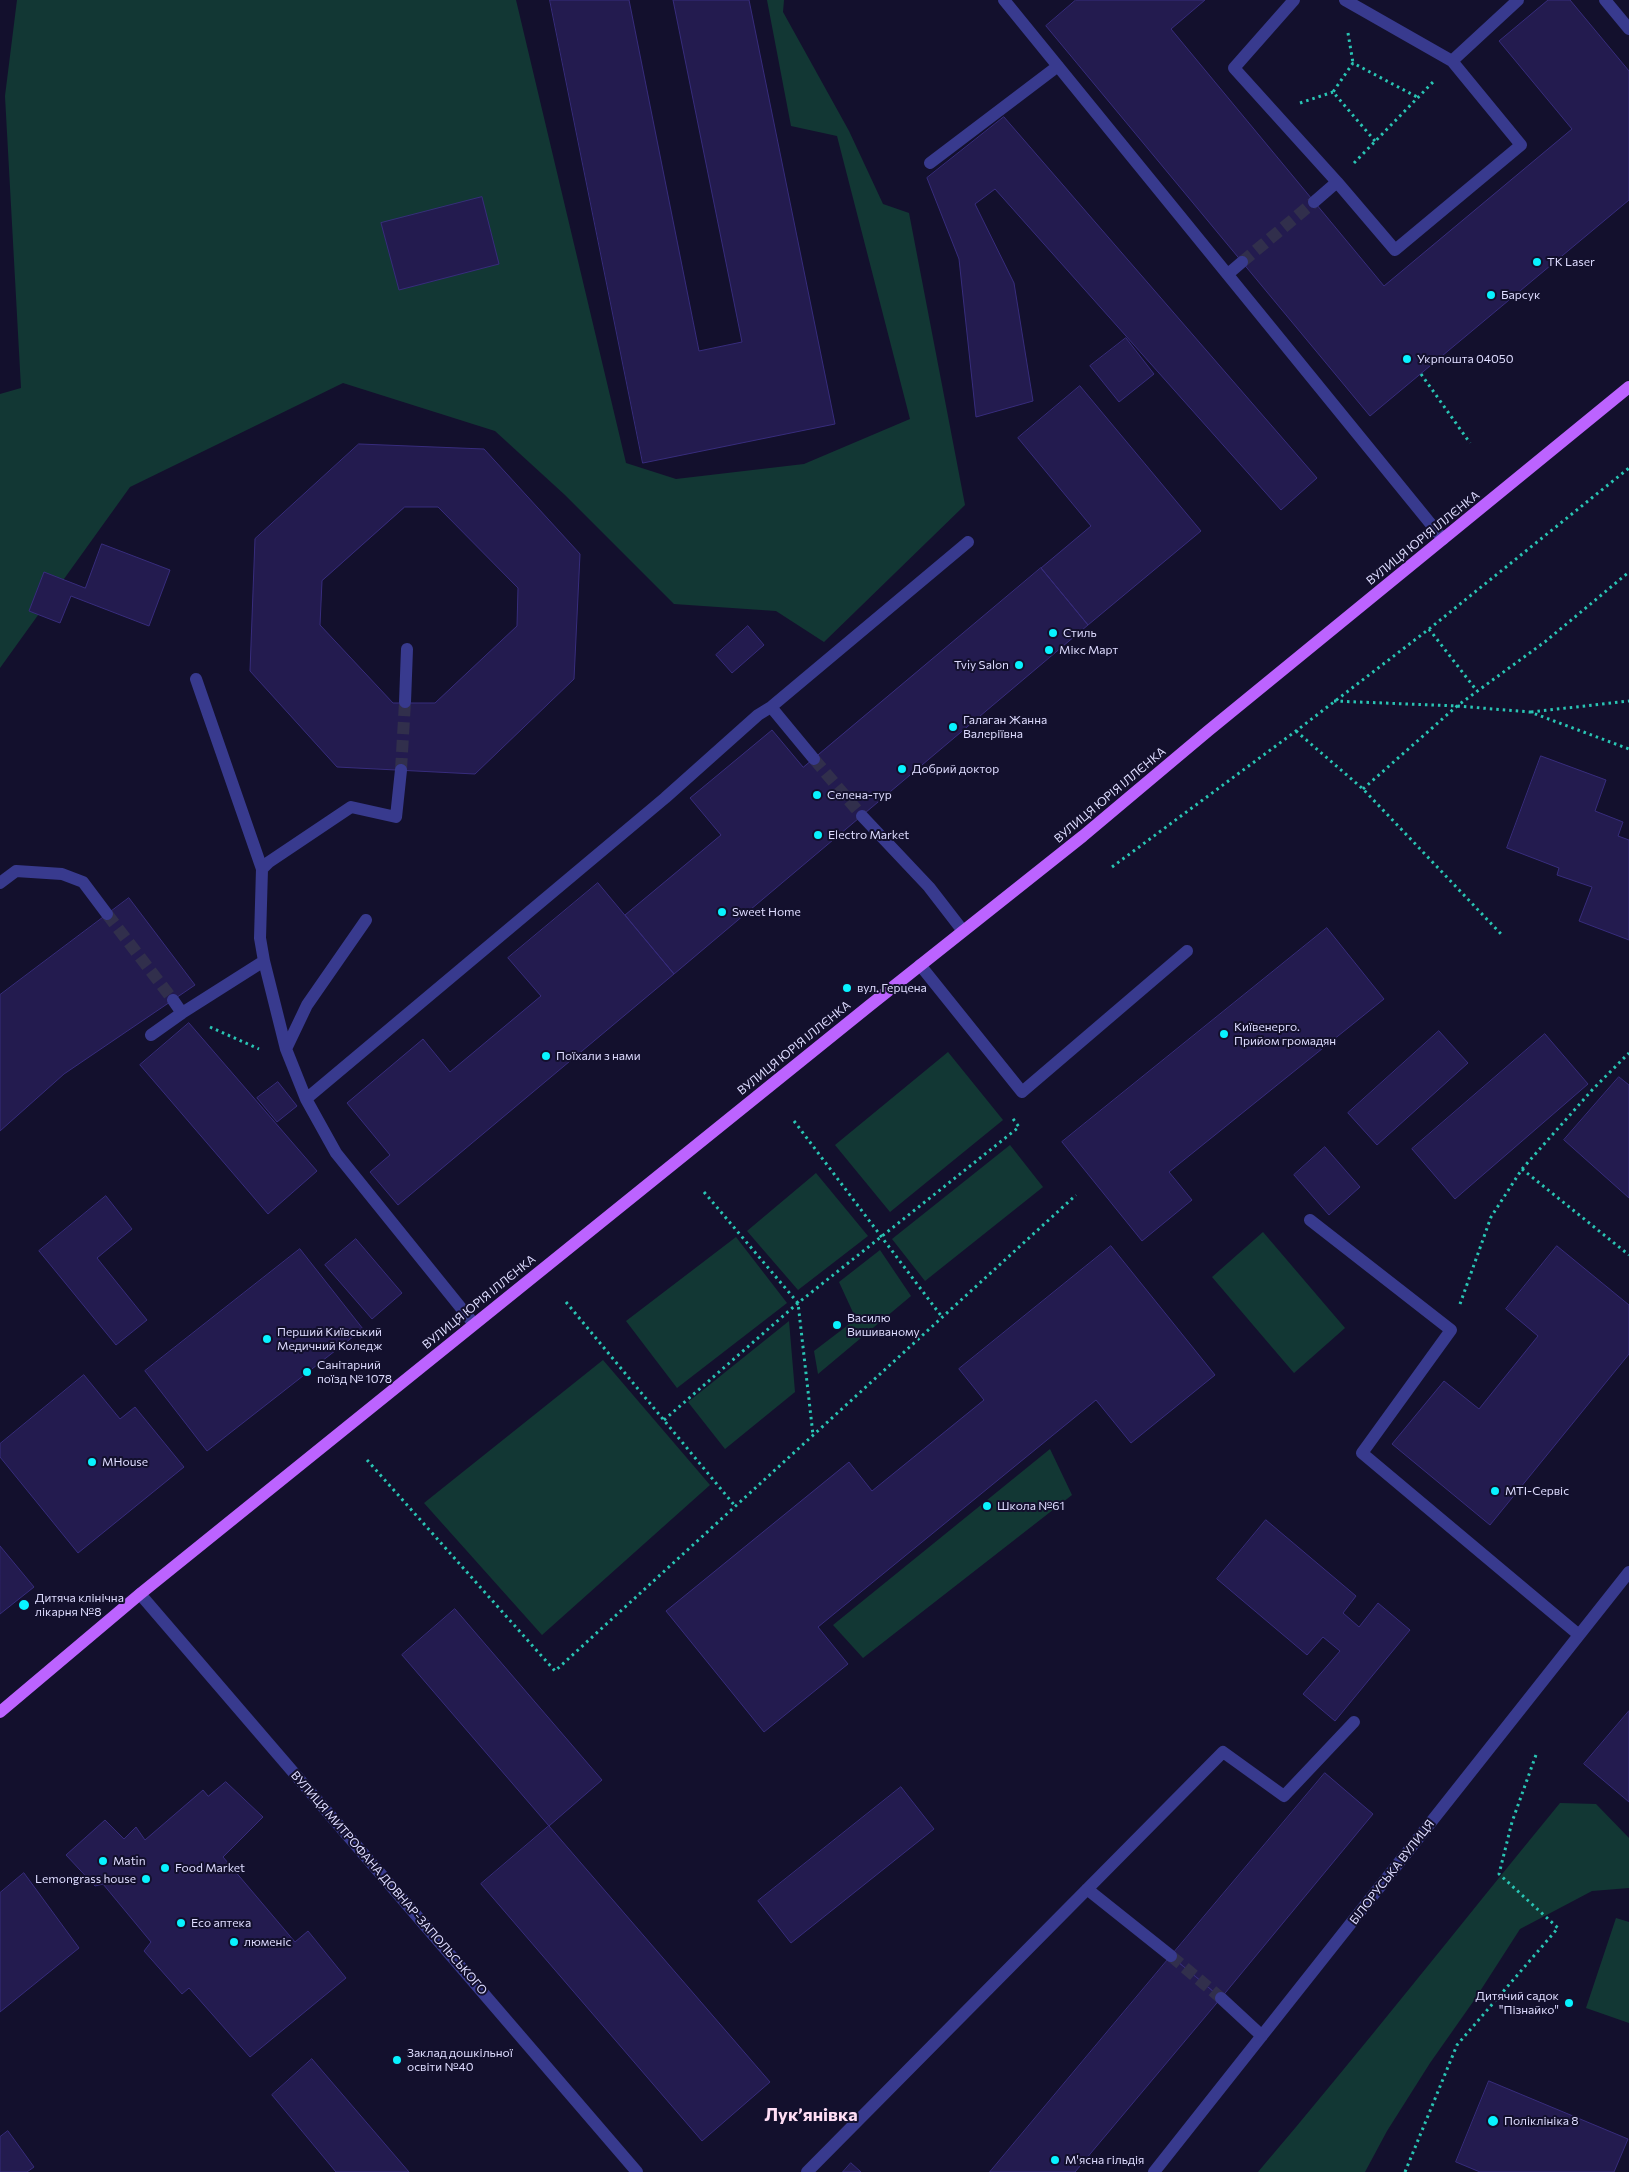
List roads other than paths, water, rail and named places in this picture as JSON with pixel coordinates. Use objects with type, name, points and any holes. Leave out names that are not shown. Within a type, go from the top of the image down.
[{"type":"main road","name":"ВУЛИЦЯ ЮРІЯ ІЛЛЄНКА","points":[[0,1712],[140,1594],[920,965],[1083,836],[1629,387]]},
{"type":"street","points":[[1004,0],[1442,539]]},
{"type":"street","points":[[1294,0],[1234,68],[1337,182],[1395,250],[1522,145],[1452,61],[1345,0]]},
{"type":"street","points":[[1452,61],[1518,0]]},
{"type":"street","points":[[1605,0],[1629,29]]},
{"type":"street","points":[[930,163],[1058,66]]},
{"type":"street","points":[[1314,202],[1337,182]]},
{"type":"street","points":[[1228,274],[1242,262]]},
{"type":"street","points":[[306,1099],[666,798],[758,715],[771,707],[968,542]]},
{"type":"street","points":[[405,702],[407,649]]},
{"type":"street","points":[[196,679],[262,869],[260,938],[264,961],[286,1049],[306,1099],[336,1153],[474,1324]]},
{"type":"street","points":[[771,707],[814,759]]},
{"type":"street","points":[[262,869],[269,862],[351,807],[396,817],[402,770]]},
{"type":"street","points":[[862,816],[929,887],[963,931]]},
{"type":"street","points":[[0,883],[16,871],[62,874],[83,882],[107,914]]},
{"type":"street","points":[[286,1049],[306,1005],[366,920]]},
{"type":"street","points":[[920,965],[1022,1092],[1187,951]]},
{"type":"street","points":[[151,1035],[264,961]]},
{"type":"street","points":[[173,1000],[182,1013]]},
{"type":"street","points":[[1310,1220],[1451,1330],[1362,1453],[1579,1635]]},
{"type":"street","name":"БІЛОРУСЬКА ВУЛИЦЯ","points":[[1154,2172],[1629,1572]]},
{"type":"street","name":"ВУЛИЦЯ МИТРОФАНА ДОВНАР-ЗАПОЛЬСЬКОГО","points":[[140,1594],[637,2172]]},
{"type":"street","points":[[807,2172],[1223,1752],[1284,1796],[1354,1722]]},
{"type":"street","points":[[1087,1889],[1171,1956]]},
{"type":"street","points":[[1221,1998],[1262,2036]]},
{"type":"tunnel","points":[[1242,262],[1314,202]]},
{"type":"tunnel","points":[[401,770],[405,702]]},
{"type":"tunnel","points":[[814,759],[862,816]]},
{"type":"tunnel","points":[[107,914],[173,1000]]},
{"type":"tunnel","points":[[1171,1956],[1221,1998]]},
{"type":"place","name":"TK Laser","points":[[1537,262]]},
{"type":"place","name":"Барсук","points":[[1491,295]]},
{"type":"place","name":"Укрпошта 04050","points":[[1407,359]]},
{"type":"place","name":"Стиль","points":[[1053,633]]},
{"type":"place","name":"Мікс Март","points":[[1049,650]]},
{"type":"place","name":"Tviy Salon","points":[[1019,665]]},
{"type":"place","name":"Галаган Жанна Валеріївна","points":[[953,727]]},
{"type":"place","name":"Добрий доктор","points":[[902,769]]},
{"type":"place","name":"Селена-тур","points":[[817,795]]},
{"type":"place","name":"Electro Market","points":[[818,835]]},
{"type":"place","name":"Sweet Home","points":[[722,912]]},
{"type":"place","name":"вул. Герцена","points":[[847,988]]},
{"type":"place","name":"Київенерго. Прийом громадян","points":[[1224,1034]]},
{"type":"place","name":"Поїхали з нами","points":[[546,1056]]},
{"type":"place","name":"Василю Вишиваному","points":[[837,1325]]},
{"type":"place","name":"Перший Київський Медичний Коледж","points":[[267,1339]]},
{"type":"place","name":"Санітарний поїзд № 1078","points":[[307,1372]]},
{"type":"place","name":"MHouse","points":[[92,1462]]},
{"type":"place","name":"МТІ-Сервіс","points":[[1495,1491]]},
{"type":"place","name":"Школа №61","points":[[987,1506]]},
{"type":"place","name":"Дитяча клінічна лікарня №8","points":[[24,1605]]},
{"type":"place","name":"Matin","points":[[103,1861]]},
{"type":"place","name":"Food Market","points":[[165,1868]]},
{"type":"place","name":"Lemongrass house","points":[[146,1879]]},
{"type":"place","name":"Eco аптека","points":[[181,1923]]},
{"type":"place","name":"люменіс","points":[[234,1942]]},
{"type":"place","name":"Дитячий садок \"Пізнайко\"","points":[[1569,2003]]},
{"type":"place","name":"Заклад дошкільної освіти №40","points":[[397,2060]]},
{"type":"place","name":"Поліклініка 8","points":[[1493,2121]]},
{"type":"place","name":"М'ясна гільдія","points":[[1055,2160]]},
{"type":"district","name":"Лукʼянівка","points":[[811,2115]]}]
